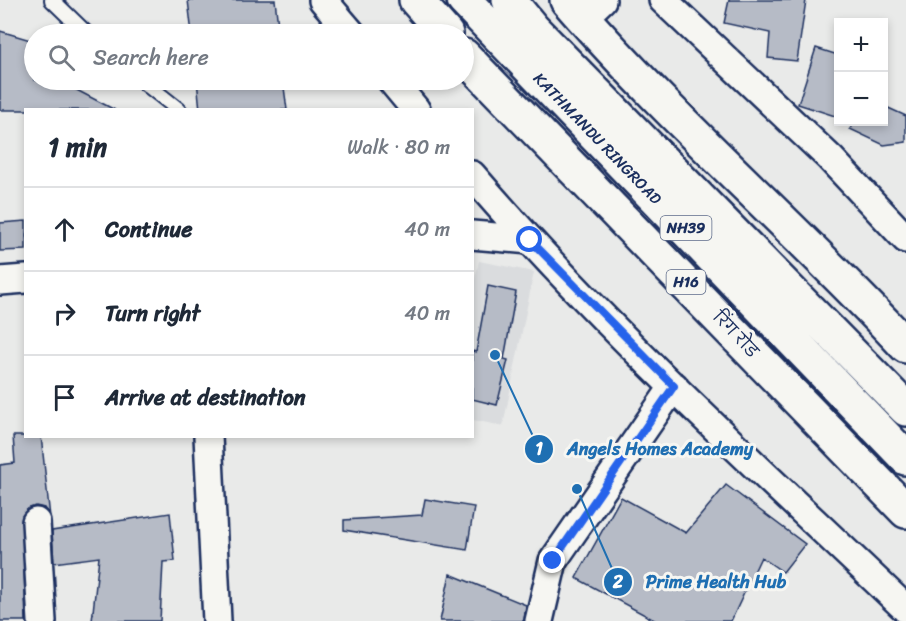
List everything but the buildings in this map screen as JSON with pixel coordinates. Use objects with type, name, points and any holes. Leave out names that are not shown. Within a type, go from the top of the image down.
[{"type":"main road","points":[[416,0],[437,24]]},
{"type":"main road","name":"KATHMANDU RINGROAD","points":[[464,0],[906,458]]},
{"type":"main road","name":"KATHMANDU RINGROAD","points":[[509,0],[533,29],[906,409]]},
{"type":"main road","points":[[584,6],[680,120],[847,283],[906,346]]},
{"type":"main road","name":"रिंग रोड","points":[[474,66],[906,511]]},
{"type":"street","points":[[323,0],[343,24]]},
{"type":"street","points":[[663,0],[830,158],[906,239]]},
{"type":"street","points":[[399,90],[414,108]]},
{"type":"street","points":[[474,177],[530,240],[674,386],[906,609]]},
{"type":"street","points":[[474,235],[530,240]]},
{"type":"street","points":[[0,281],[24,279]]},
{"type":"street","points":[[539,621],[553,561],[674,386]]},
{"type":"street","points":[[208,438],[217,621]]},
{"type":"street","points":[[36,522],[42,621]]},
{"type":"lane","points":[[52,0],[77,24]]},
{"type":"lane","points":[[154,90],[176,108]]},
{"type":"shaded area","points":[[479,261],[534,272],[503,426],[474,420],[474,282]]},
{"type":"place","name":"Angels Homes Academy","points":[[495,355]]},
{"type":"place","name":"Prime Health Hub","points":[[577,489]]},
{"type":"route","points":[[530,240],[674,386],[553,561]]}]
